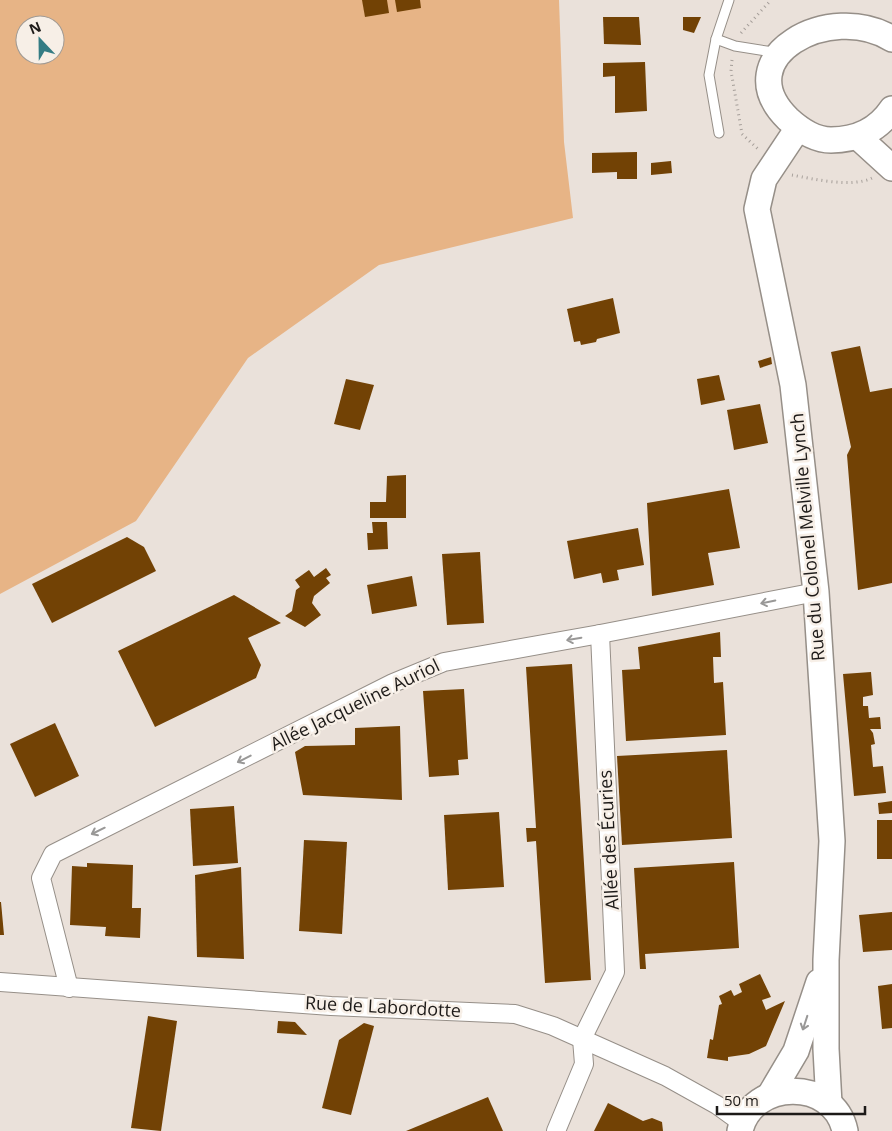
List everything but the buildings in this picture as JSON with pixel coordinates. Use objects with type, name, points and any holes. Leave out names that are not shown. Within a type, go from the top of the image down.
[{"type":"street","points":[[892,39],[884,28],[870,17],[836,4],[801,18],[786,30],[773,52],[770,73],[773,94],[782,113],[798,128],[812,136],[827,140],[843,140],[858,137],[874,129],[892,109]]},
{"type":"street","name":"Rue du Colonel Melville Lynch","points":[[798,128],[764,179],[758,209],[793,385],[816,592],[832,841],[826,960],[826,1049],[829,1104]]},
{"type":"street","points":[[858,137],[884,172]]},
{"type":"street","name":"Allée Jacqueline Auriol","points":[[69,988],[41,878],[53,854],[394,683],[444,662],[816,592]]},
{"type":"street","name":"Allée des Écuries","points":[[582,1038],[615,972],[600,634]]},
{"type":"street","name":"Rue du Colonel Melville Lynch","points":[[770,1095],[796,1051],[826,960]]},
{"type":"street","name":"Rue de Labordotte","points":[[0,982],[331,1006],[515,1014],[553,1026],[582,1038],[693,1090],[741,1127]]},
{"type":"street","points":[[556,1131],[584,1064],[582,1038]]},
{"type":"street","points":[[741,1127],[753,1106],[770,1095],[785,1090],[801,1090],[816,1095],[829,1104],[838,1114],[844,1131]]},
{"type":"lane","points":[[720,133],[709,75],[716,39],[729,0]]},
{"type":"lane","points":[[716,39],[735,46],[773,52]]},
{"type":"path","points":[[742,30],[771,0]]},
{"type":"path","points":[[732,56],[731,71],[742,134],[759,150]]},
{"type":"path","points":[[792,175],[820,181],[862,182],[884,172]]},
{"type":"shaded area","points":[[0,0],[559,0],[564,142],[573,218],[379,265],[248,358],[136,521],[0,594]]}]
